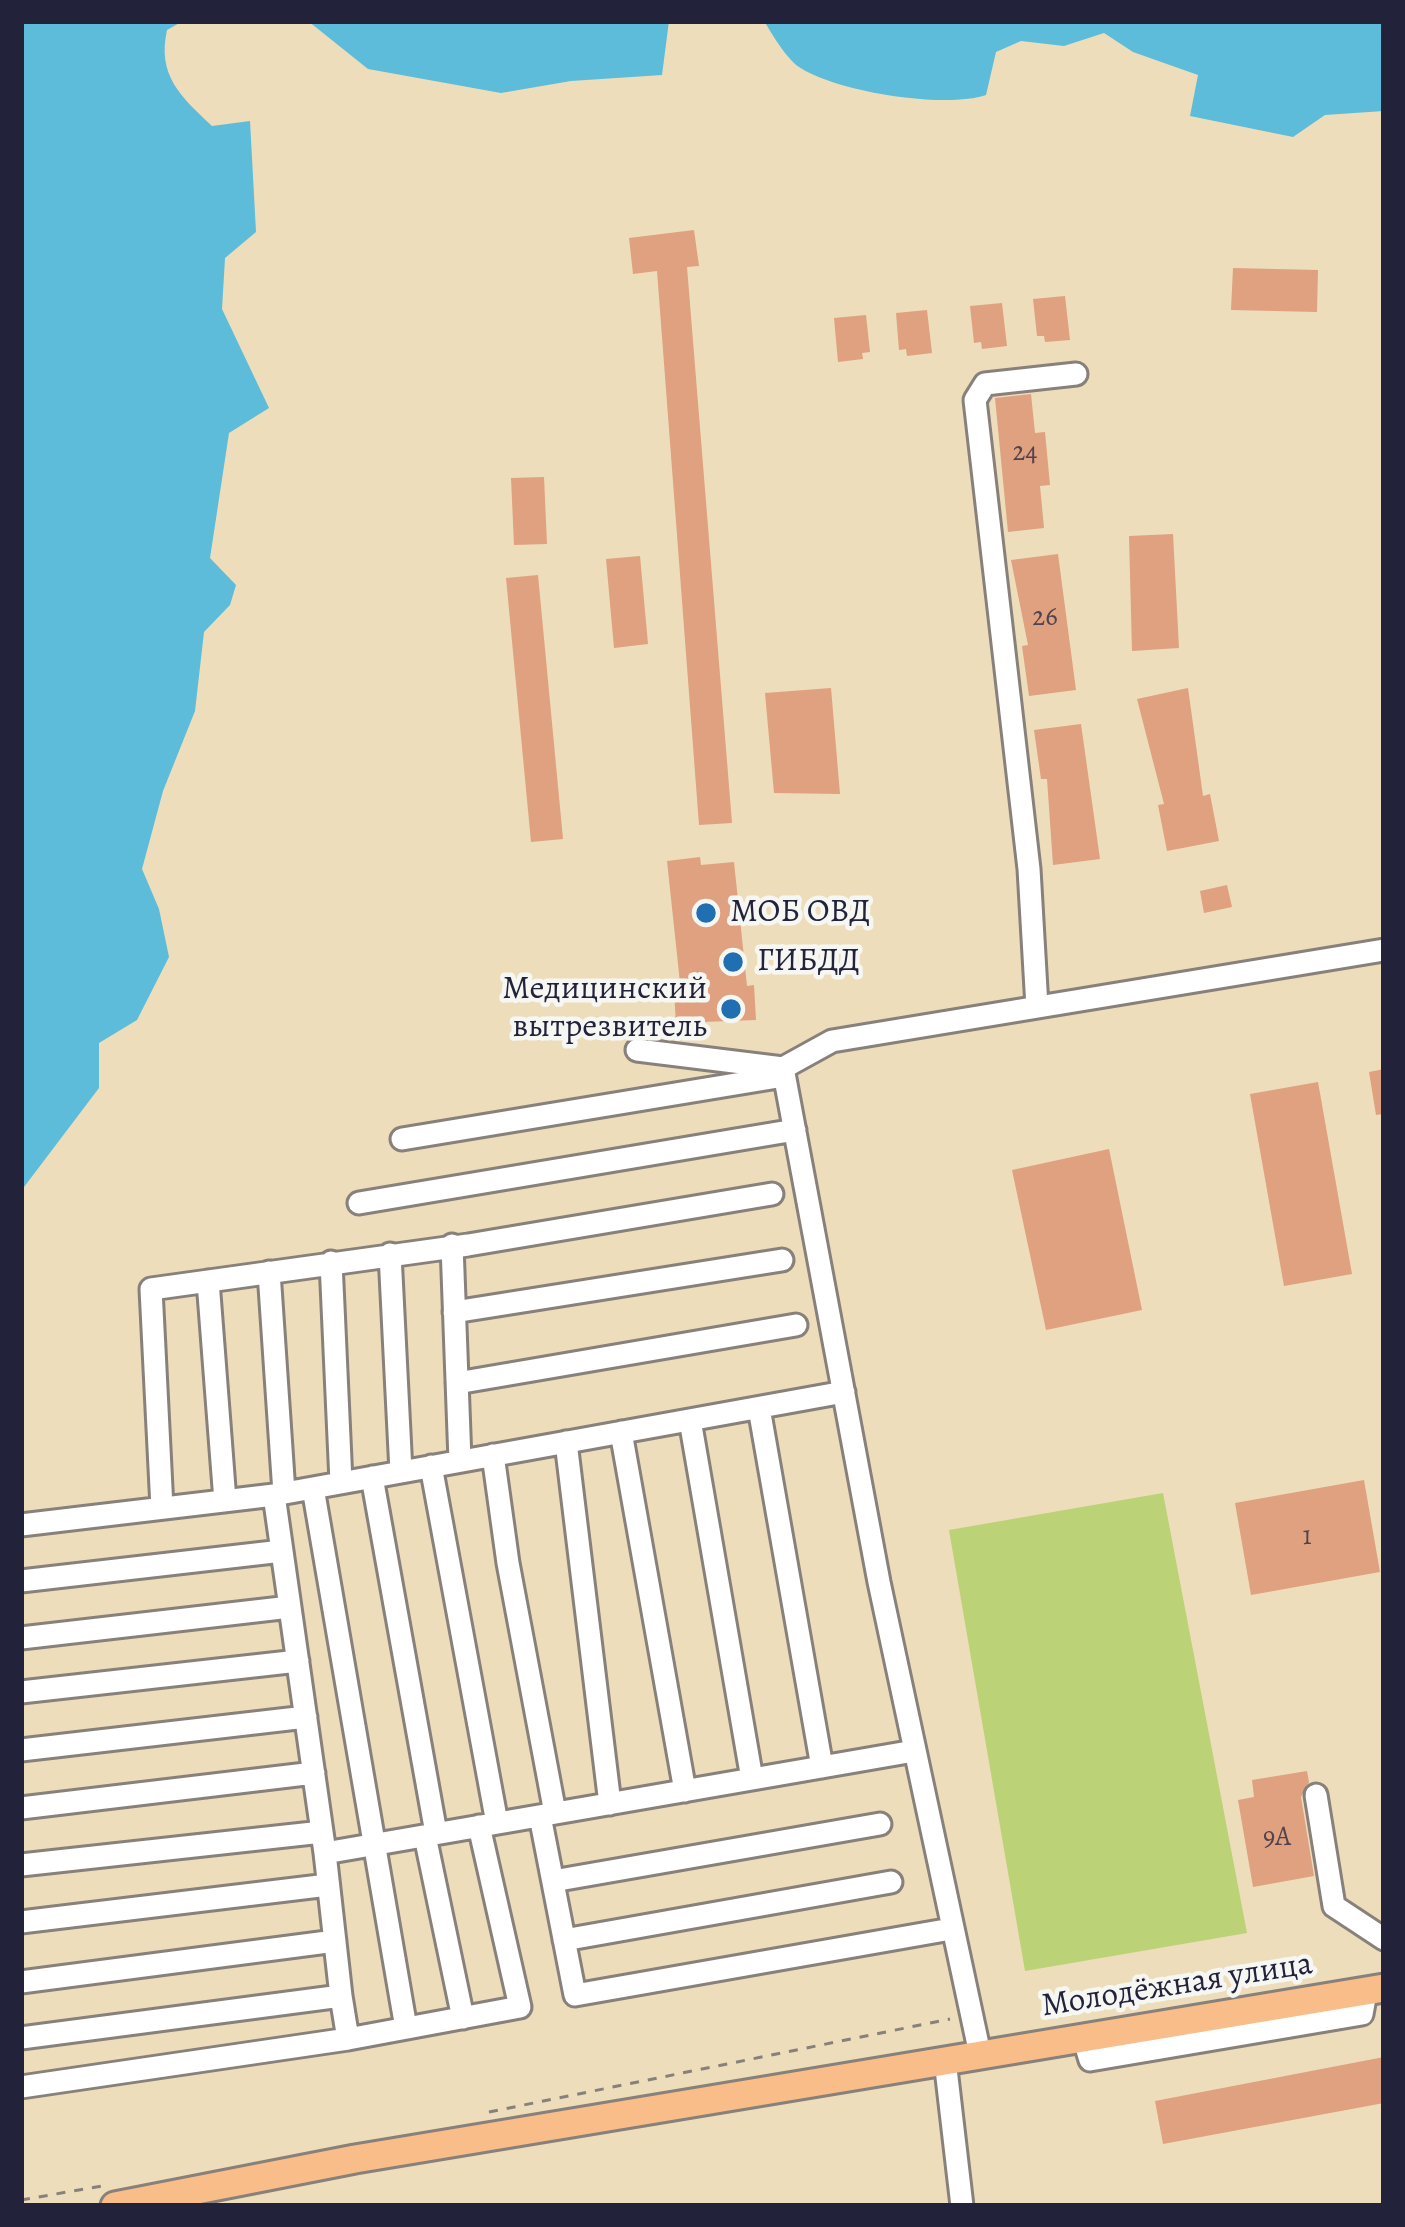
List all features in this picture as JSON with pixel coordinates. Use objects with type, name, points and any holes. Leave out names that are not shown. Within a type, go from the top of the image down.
[{"type":"main road","name":"Молодёжная улица","points":[[113,2195],[224,2197],[356,2159],[1375,1990]]},
{"type":"street","points":[[1036,1007],[1029,868],[975,400],[985,384],[1076,374]]},
{"type":"street","points":[[402,1138],[784,1072],[832,1041],[1384,950]]},
{"type":"street","points":[[637,1050],[784,1072]]},
{"type":"street","points":[[784,1072],[914,1751],[980,2054]]},
{"type":"street","points":[[359,1203],[795,1130]]},
{"type":"street","points":[[162,1508],[152,1289],[772,1194]]},
{"type":"street","points":[[452,1246],[460,1461]]},
{"type":"street","points":[[390,1254],[401,1472]]},
{"type":"street","points":[[454,1312],[782,1260]]},
{"type":"street","points":[[332,1262],[341,1483]]},
{"type":"street","points":[[269,1272],[282,1552],[348,2039]]},
{"type":"street","points":[[208,1281],[225,1501]]},
{"type":"street","points":[[457,1383],[796,1325]]},
{"type":"street","points":[[21,1525],[279,1494],[844,1392]]},
{"type":"street","points":[[758,1408],[822,1767]]},
{"type":"street","points":[[690,1420],[752,1779]]},
{"type":"street","points":[[621,1432],[685,1791]]},
{"type":"street","points":[[566,1442],[610,1804]]},
{"type":"street","points":[[494,1455],[553,1881],[575,1995],[951,1928]]},
{"type":"street","points":[[21,2087],[348,2039],[520,2007],[431,1466]]},
{"type":"street","points":[[372,1477],[463,2018]]},
{"type":"street","points":[[313,1488],[406,2028]]},
{"type":"street","points":[[21,1581],[282,1552]]},
{"type":"street","points":[[21,1638],[290,1607]]},
{"type":"street","points":[[21,1692],[298,1661]]},
{"type":"street","points":[[21,1750],[306,1717]]},
{"type":"street","points":[[21,1865],[323,1842],[375,1844],[914,1751]]},
{"type":"street","points":[[21,1808],[314,1773]]},
{"type":"street","points":[[1316,1795],[1334,1906],[1384,1939]]},
{"type":"street","points":[[553,1881],[880,1824]]},
{"type":"street","points":[[564,1940],[892,1882]]},
{"type":"street","points":[[21,1922],[328,1885]]},
{"type":"street","points":[[21,1982],[335,1941]]},
{"type":"street","points":[[21,2038],[341,1996]]},
{"type":"street","points":[[945,2060],[962,2206]]},
{"type":"path","points":[[476,2115],[971,2014]]},
{"type":"path","points":[[21,2200],[113,2195]]},
{"type":"green space","points":[[1163,1493],[1247,1933],[1025,1971],[949,1530]]},
{"type":"water","points":[[21,21],[183,21],[167,30],[165,60],[174,84],[212,126],[250,121],[256,232],[225,258],[222,309],[269,408],[229,433],[210,558],[236,585],[230,605],[204,632],[195,711],[163,791],[142,869],[159,909],[169,957],[137,1020],[99,1043],[99,1088],[21,1191]]},
{"type":"water","points":[[308,21],[669,21],[662,75],[571,81],[501,93],[368,69]]},
{"type":"water","points":[[764,21],[1384,21],[1384,111],[1325,115],[1293,137],[1190,116],[1198,75],[1133,52],[1104,33],[1064,46],[1021,41],[996,52],[986,95],[945,100],[891,96],[838,84],[799,67]]},
{"type":"building","points":[[694,230],[699,266],[687,267],[732,823],[699,825],[657,271],[633,274],[629,238]]},
{"type":"building","points":[[1233,268],[1318,270],[1317,312],[1231,310]]},
{"type":"building","points":[[1065,296],[1070,340],[1045,342],[1044,336],[1037,336],[1033,299]]},
{"type":"building","points":[[1002,303],[1007,346],[982,349],[981,342],[974,343],[970,306]]},
{"type":"building","points":[[927,310],[932,353],[907,356],[906,349],[899,350],[896,313]]},
{"type":"building","points":[[866,315],[870,352],[862,353],[863,359],[838,362],[834,318]]},
{"type":"building","points":[[1031,394],[1035,433],[1045,432],[1050,485],[1040,486],[1044,528],[1008,532],[995,398]]},
{"type":"building","points":[[544,477],[547,544],[514,545],[511,478]]},
{"type":"building","points":[[1173,534],[1179,648],[1132,651],[1129,536]]},
{"type":"building","points":[[1058,554],[1076,690],[1029,696],[1022,646],[1028,645],[1011,560]]},
{"type":"building","points":[[640,556],[648,644],[614,648],[606,559]]},
{"type":"building","points":[[538,575],[563,839],[531,842],[506,578]]},
{"type":"building","points":[[831,688],[840,794],[774,793],[765,693]]},
{"type":"building","points":[[1188,688],[1203,796],[1210,794],[1219,841],[1167,851],[1158,805],[1164,804],[1137,699]]},
{"type":"building","points":[[1081,724],[1100,859],[1053,865],[1047,779],[1041,779],[1034,730]]},
{"type":"building","name":"МОБ ОВД","points":[[700,857],[701,865],[734,862],[747,986],[754,985],[756,1020],[676,1023],[674,992],[681,992],[667,861]]},
{"type":"building","points":[[1227,885],[1232,907],[1204,913],[1200,891]]},
{"type":"building","points":[[1384,1069],[1384,1114],[1376,1115],[1369,1072]]},
{"type":"building","points":[[1318,1082],[1352,1274],[1284,1286],[1250,1094]]},
{"type":"building","points":[[1109,1149],[1142,1310],[1046,1330],[1012,1170]]},
{"type":"building","points":[[1364,1480],[1380,1572],[1251,1595],[1235,1503]]},
{"type":"building","points":[[1307,1771],[1309,1782],[1301,1797],[1314,1876],[1253,1887],[1238,1800],[1254,1797],[1252,1780]]},
{"type":"building","points":[[1384,2057],[1384,2103],[1163,2144],[1155,2101]]},
{"type":"place","name":"МОБ ОВД","points":[[706,913]]},
{"type":"place","name":"ГИБДД","points":[[733,962]]},
{"type":"place","name":"Медицинский вытрезвитель","points":[[731,1009]]}]
